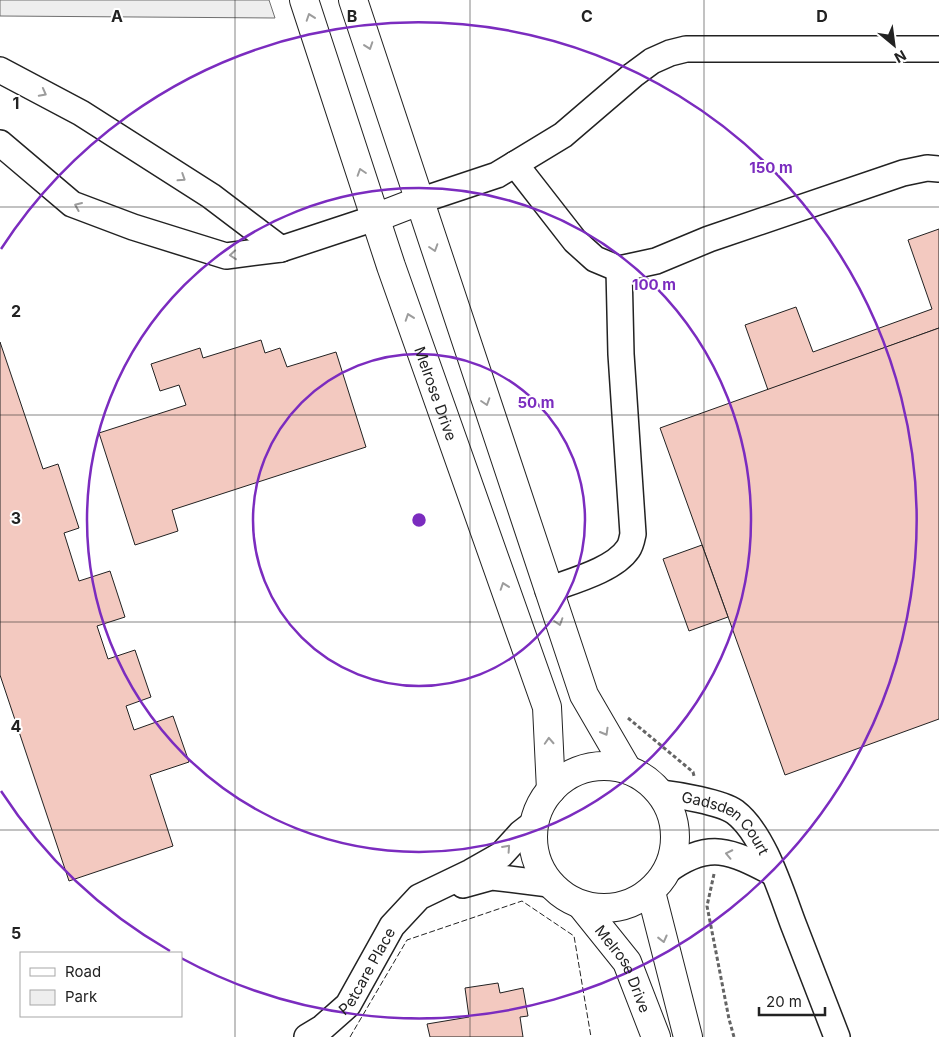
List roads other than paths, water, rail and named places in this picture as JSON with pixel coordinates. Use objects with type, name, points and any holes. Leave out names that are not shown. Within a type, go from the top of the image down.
[{"type":"main road","name":"Melrose Drive","points":[[304,0],[376,218],[546,706],[551,790]]},
{"type":"main road","points":[[353,0],[584,695],[627,770]]},
{"type":"main road","points":[[376,218],[419,201]]},
{"type":"main road","points":[[606,766],[627,770],[646,779],[661,793],[671,811],[676,831],[674,852],[659,882],[630,904],[606,909],[582,906],[564,897],[549,884],[540,870],[534,855],[532,839],[534,823],[540,805],[551,790],[567,776],[586,768],[606,766]]},
{"type":"main road","points":[[659,882],[688,1037]]},
{"type":"main road","name":"Melrose Drive","points":[[582,906],[627,962],[656,1037]]},
{"type":"street","points":[[419,201],[497,175],[563,135],[633,74],[652,61],[670,53],[686,49],[939,49]]},
{"type":"street","points":[[0,70],[97,124],[211,196],[281,249]]},
{"type":"street","points":[[0,143],[72,204],[133,227],[226,256],[281,249],[376,218]]},
{"type":"street","points":[[515,164],[575,242],[595,259],[619,269],[656,261],[709,239],[903,173],[927,168],[939,170]]},
{"type":"street","points":[[548,590],[608,566],[624,555],[630,547],[634,534],[621,354],[619,269]]},
{"type":"street","name":"Gadsden Court","points":[[661,793],[694,799],[732,810],[743,818],[760,844],[773,873],[837,1037]]},
{"type":"street","name":"Petcare Place","points":[[307,1037],[322,1028],[348,1005],[392,926],[419,897],[501,855],[521,833],[534,823]]},
{"type":"street","name":"Gadsden Court","points":[[659,882],[682,860],[712,851],[730,853],[746,858],[773,873]]},
{"type":"street","points":[[419,897],[492,877],[549,884]]}]
